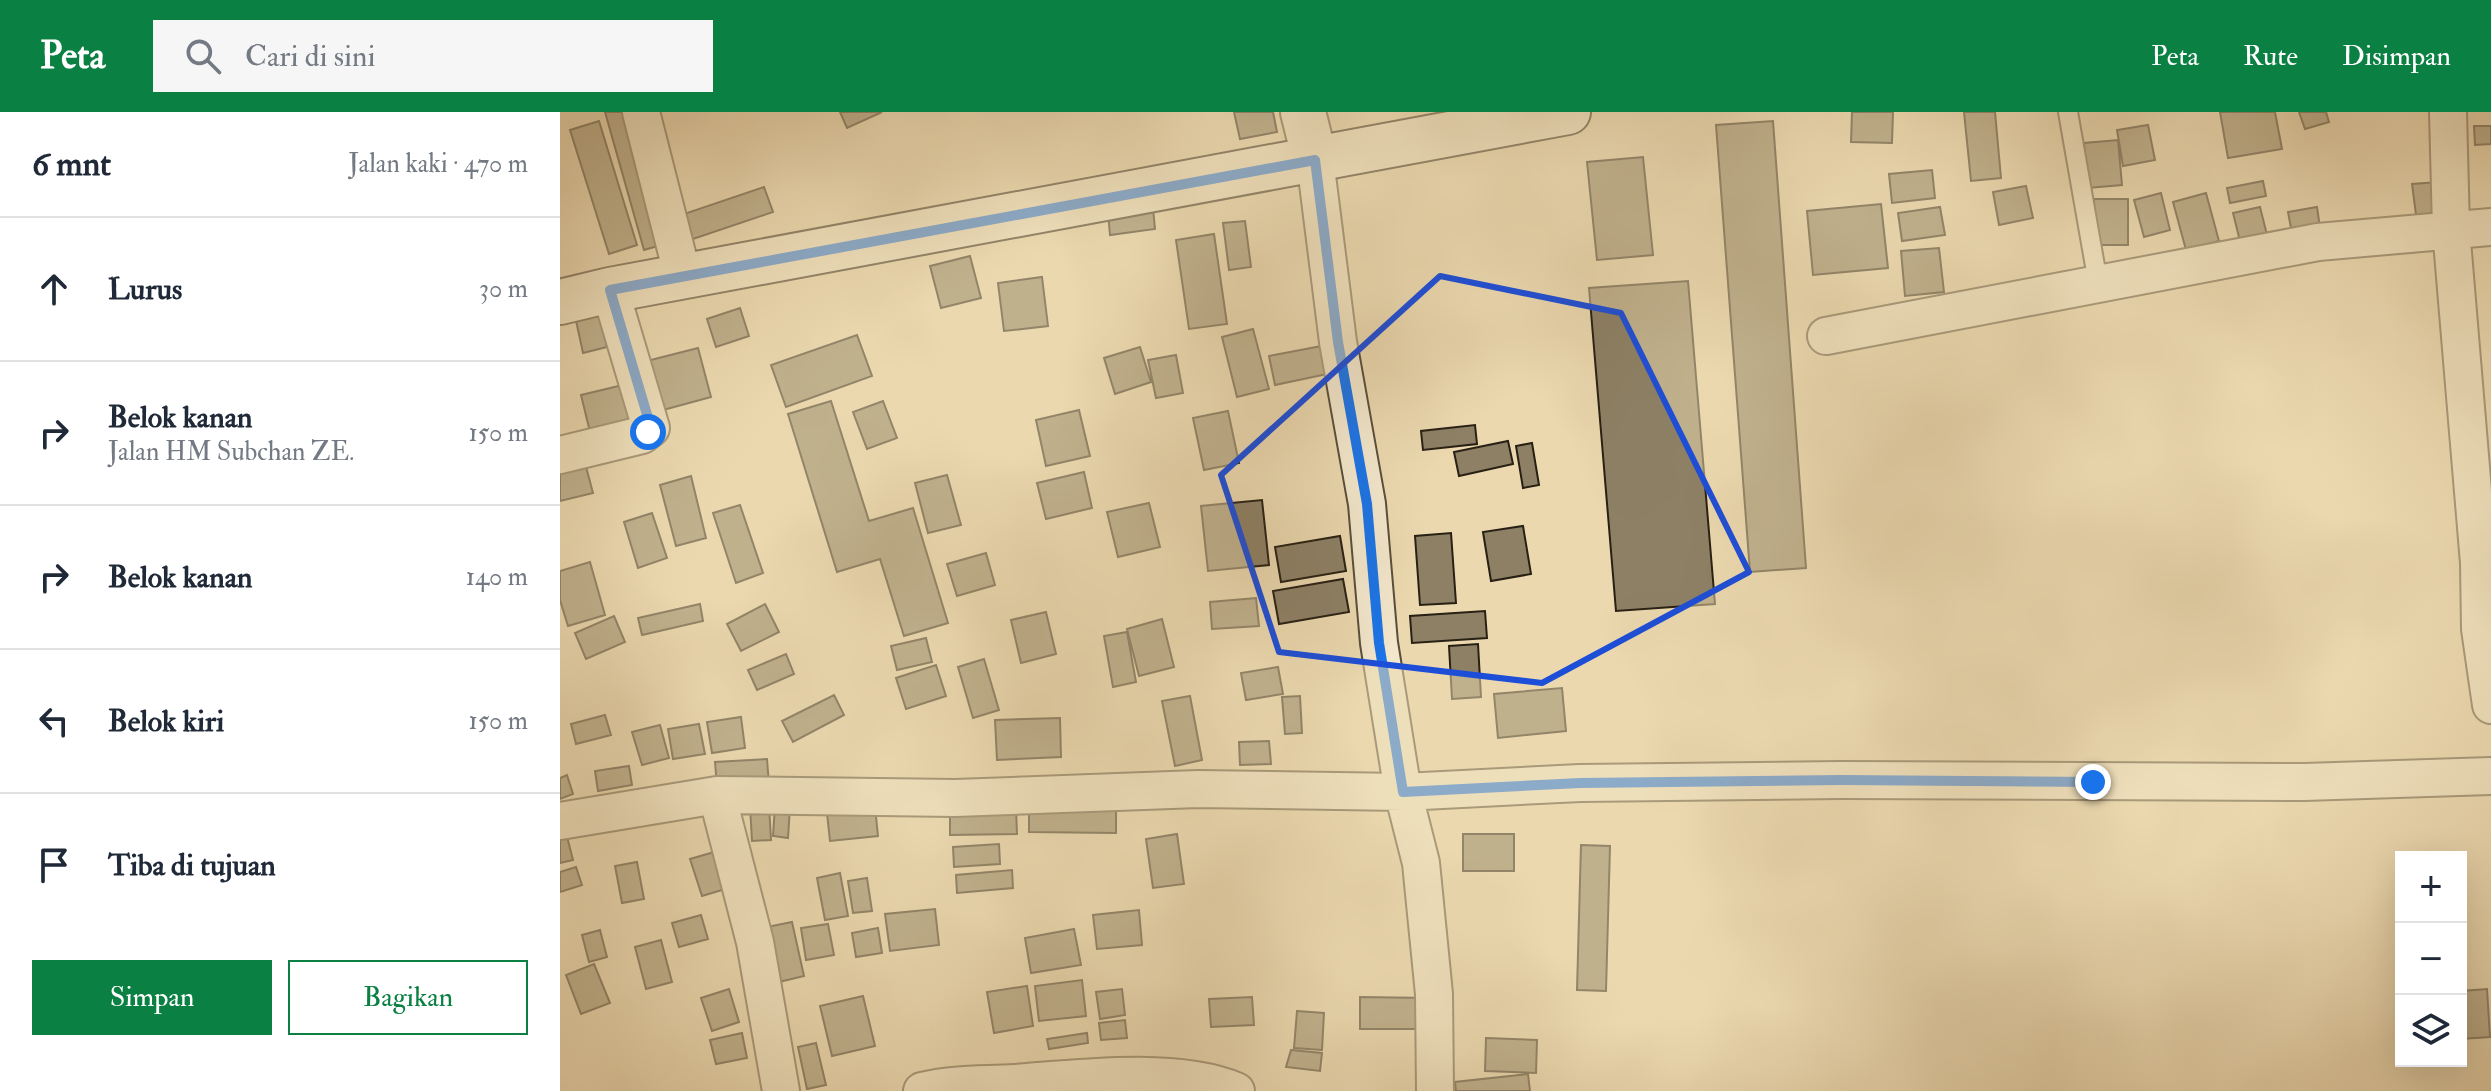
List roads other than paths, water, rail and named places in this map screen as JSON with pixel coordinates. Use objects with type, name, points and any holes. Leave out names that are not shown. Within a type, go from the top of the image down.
[{"type":"main road","points":[[1303,112],[1315,160]]},
{"type":"main road","points":[[560,302],[610,290],[1568,112]]},
{"type":"street","points":[[641,112],[683,277]]},
{"type":"street","points":[[2448,112],[2451,229],[2479,563],[2480,629],[2491,705]]},
{"type":"street","points":[[1315,160],[1338,342],[1367,504],[1379,643],[1403,792],[1421,863],[1434,994],[1435,1091]]},
{"type":"street","points":[[1826,336],[2318,242],[2491,227]]},
{"type":"street","points":[[560,455],[642,435],[651,428],[610,290]]},
{"type":"street","points":[[560,821],[717,795],[955,798],[1198,789],[1403,792],[1580,783],[1841,780],[2304,782],[2491,776]]},
{"type":"street","points":[[717,795],[755,942],[781,1091]]},
{"type":"street","points":[[922,1091],[962,1083],[1143,1077],[1198,1079],[1236,1091]]},
{"type":"lane","points":[[2068,112],[2098,283]]}]
